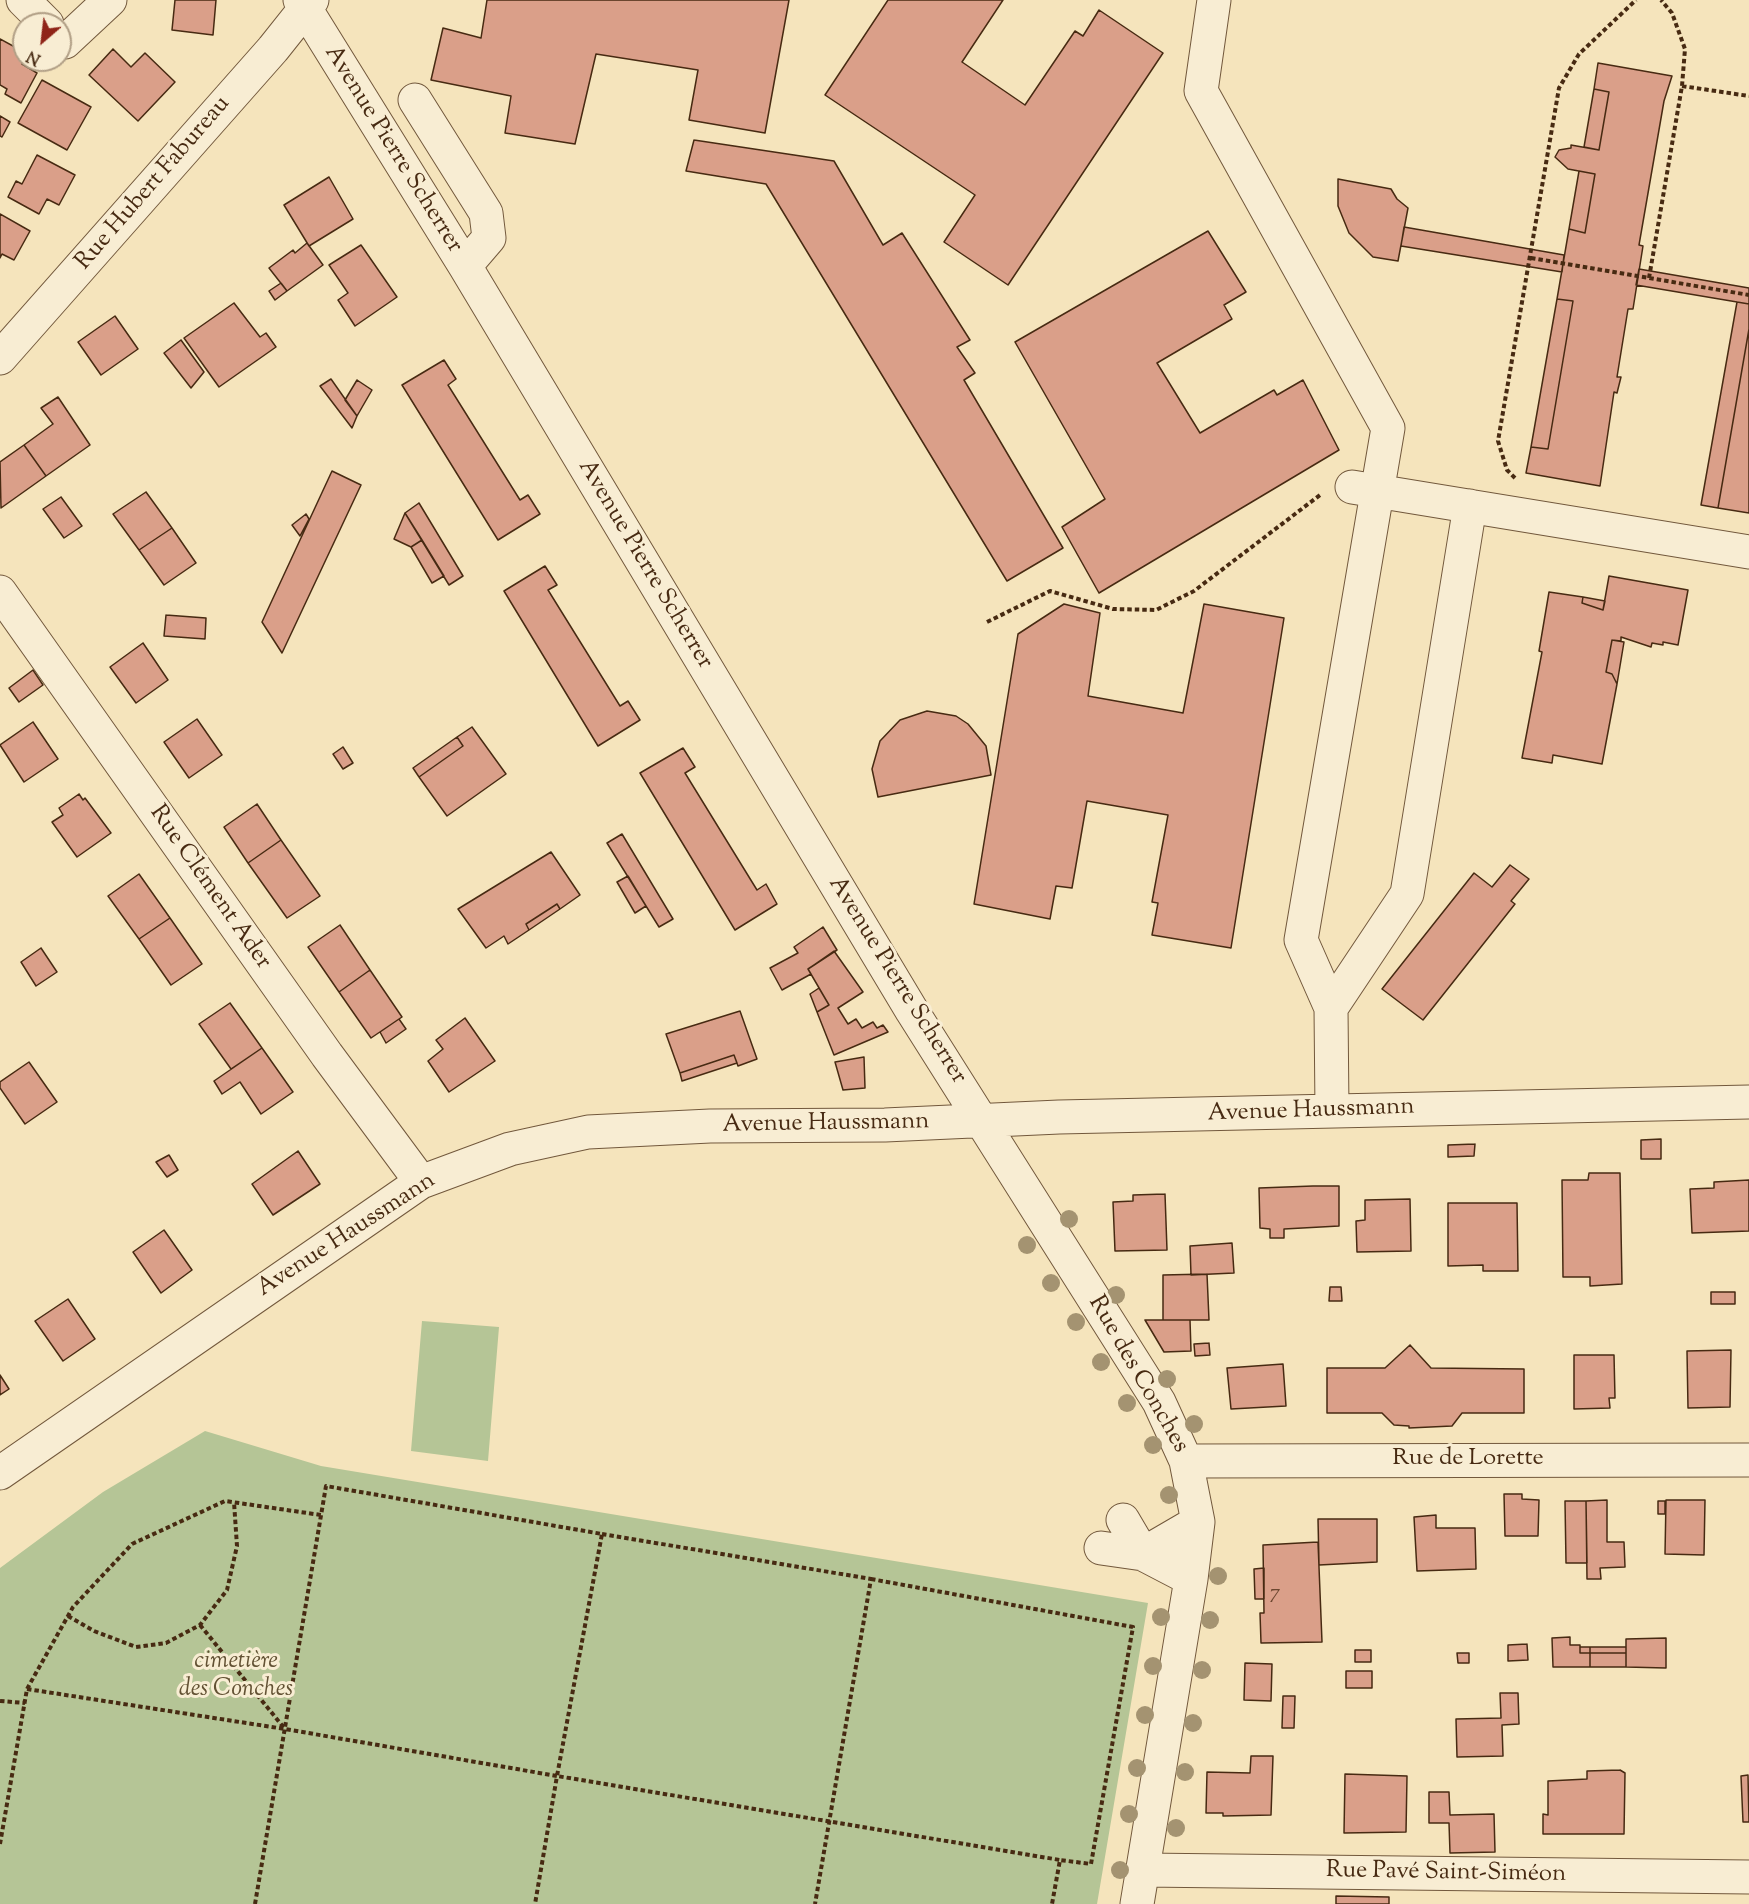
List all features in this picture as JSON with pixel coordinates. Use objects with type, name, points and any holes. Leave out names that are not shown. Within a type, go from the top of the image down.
[{"type":"street","points":[[22,0],[34,12]]},
{"type":"street","points":[[72,35],[110,0]]},
{"type":"street","points":[[1214,0],[1201,91],[1388,429],[1365,489],[1301,940],[1331,1008],[1332,1111]]},
{"type":"street","name":"Avenue Pierre Scherrer","points":[[306,3],[912,1011],[983,1121]]},
{"type":"street","name":"Rue Hubert Fabureau","points":[[0,358],[306,3]]},
{"type":"street","points":[[415,100],[486,213],[489,238],[465,266]]},
{"type":"street","points":[[1365,489],[1749,552]]},
{"type":"street","points":[[1331,1008],[1407,894],[1470,506]]},
{"type":"street","name":"Rue Clément Ader","points":[[0,592],[327,1055],[421,1182]]},
{"type":"street","name":"Avenue Haussmann","points":[[0,1473],[421,1182],[510,1149],[588,1132],[710,1126],[885,1125],[1749,1101]]},
{"type":"street","name":"Rue des Conches","points":[[983,1121],[1159,1402],[1186,1461],[1198,1522],[1191,1579],[1137,1904]]},
{"type":"street","name":"Rue de Lorette","points":[[1186,1461],[1749,1460]]},
{"type":"street","points":[[1123,1520],[1143,1554]]},
{"type":"street","points":[[1143,1554],[1198,1522]]},
{"type":"street","points":[[1101,1548],[1143,1554],[1191,1579]]},
{"type":"street","name":"Rue Pavé Saint-Siméon","points":[[1143,1870],[1749,1877]]},
{"type":"path","points":[[1518,481],[1507,470],[1498,441],[1532,258],[1559,88],[1579,54],[1636,0]]},
{"type":"path","points":[[1649,278],[1682,86],[1685,49],[1672,13],[1661,0]]},
{"type":"path","points":[[1682,86],[1749,96]]},
{"type":"path","points":[[1532,258],[1749,296]]},
{"type":"path","points":[[987,622],[1050,591],[1113,609],[1156,610],[1194,591],[1325,491],[1365,489]]},
{"type":"path","points":[[27,1689],[285,1729],[1091,1864],[1133,1627],[871,1579],[326,1486],[285,1729],[255,1904]]},
{"type":"path","points":[[0,1844],[27,1689],[73,1607],[132,1544],[225,1501],[321,1515]]},
{"type":"path","points":[[68,1616],[94,1630],[136,1647],[166,1643],[200,1625],[227,1590],[237,1546],[234,1502]]},
{"type":"path","points":[[535,1904],[602,1533]]},
{"type":"path","points":[[815,1904],[871,1579]]},
{"type":"path","points":[[200,1625],[285,1729]]},
{"type":"path","points":[[0,1701],[25,1703]]},
{"type":"path","points":[[1052,1904],[1060,1860]]},
{"type":"green space","points":[[422,1321],[499,1327],[488,1461],[411,1451]]},
{"type":"green space","name":"cimetière des Conches","points":[[205,1431],[321,1466],[1148,1603],[1097,1904],[0,1904],[0,1568],[103,1492]]},
{"type":"building","points":[[175,0],[216,0],[213,35],[172,30]]},
{"type":"building","points":[[487,0],[789,0],[765,133],[689,120],[698,70],[596,54],[575,144],[505,133],[511,96],[431,80],[443,28],[481,38]]},
{"type":"building","points":[[888,0],[1003,0],[962,62],[1025,105],[1075,31],[1083,36],[1099,10],[1163,53],[1008,285],[944,242],[975,195],[825,95]]},
{"type":"building","points":[[0,39],[12,46],[12,72],[37,73],[21,103],[5,94],[7,89],[0,85]]},
{"type":"building","points":[[113,49],[131,67],[145,53],[175,82],[138,121],[89,75]]},
{"type":"building","points":[[1598,63],[1672,76],[1664,101],[1639,245],[1643,246],[1633,309],[1628,309],[1617,377],[1621,377],[1617,393],[1614,392],[1600,486],[1526,473],[1531,447],[1548,449],[1573,301],[1557,299],[1569,229],[1585,233],[1595,174],[1568,169],[1555,157],[1559,150],[1571,148],[1571,145],[1599,150],[1609,92],[1594,89]]},
{"type":"building","points":[[42,80],[91,107],[67,150],[18,123]]},
{"type":"building","points":[[1594,89],[1609,92],[1599,150],[1584,147]]},
{"type":"building","points":[[0,116],[10,122],[2,137],[0,136]]},
{"type":"building","points":[[694,140],[834,161],[883,245],[902,233],[970,340],[957,347],[975,373],[964,380],[1063,548],[1007,581],[766,184],[686,171]]},
{"type":"building","points":[[37,155],[75,175],[59,205],[47,199],[39,214],[8,197],[16,181],[22,184]]},
{"type":"building","points":[[1579,171],[1595,174],[1585,233],[1569,229]]},
{"type":"building","points":[[329,177],[353,219],[309,246],[284,205]]},
{"type":"building","points":[[1338,179],[1391,189],[1397,199],[1408,208],[1398,261],[1373,257],[1349,233],[1338,206]]},
{"type":"building","points":[[0,214],[30,231],[14,260],[2,254],[0,258]]},
{"type":"building","points":[[1404,227],[1564,255],[1562,272],[1401,246]]},
{"type":"building","points":[[1208,231],[1246,292],[1224,305],[1232,319],[1157,363],[1200,433],[1274,390],[1277,395],[1303,380],[1339,450],[1099,593],[1062,527],[1105,499],[1015,342]]},
{"type":"building","points":[[307,243],[323,265],[287,291],[269,268],[293,250],[295,253]]},
{"type":"building","points":[[361,245],[397,297],[355,326],[338,300],[348,293],[329,265]]},
{"type":"building","points":[[1639,269],[1749,288],[1749,304],[1636,285]]},
{"type":"building","points":[[281,283],[287,291],[275,300],[269,291]]},
{"type":"building","points":[[1557,299],[1573,301],[1548,449],[1531,447]]},
{"type":"building","points":[[1737,302],[1749,304],[1749,329],[1718,508],[1701,505]]},
{"type":"building","points":[[234,303],[260,337],[266,333],[276,347],[219,387],[184,338]]},
{"type":"building","points":[[115,316],[138,349],[101,375],[78,342]]},
{"type":"building","points":[[1749,329],[1749,513],[1718,508]]},
{"type":"building","points":[[181,340],[204,372],[191,388],[164,353]]},
{"type":"building","points":[[444,360],[456,379],[448,385],[520,500],[528,495],[540,514],[498,540],[402,385]]},
{"type":"building","points":[[331,379],[357,416],[352,428],[320,386]]},
{"type":"building","points":[[357,380],[372,390],[357,416],[345,400]]},
{"type":"building","points":[[58,397],[90,445],[46,476],[24,445],[53,424],[41,408]]},
{"type":"building","points":[[24,445],[46,476],[1,508],[0,462]]},
{"type":"building","points":[[332,471],[361,485],[282,653],[262,622]]},
{"type":"building","points":[[146,492],[172,528],[139,550],[113,514]]},
{"type":"building","points":[[61,497],[82,526],[64,538],[43,509]]},
{"type":"building","points":[[419,503],[463,576],[449,585],[405,513]]},
{"type":"building","points":[[405,513],[422,540],[411,547],[394,539]]},
{"type":"building","points":[[306,514],[309,519],[300,536],[292,525]]},
{"type":"building","points":[[172,528],[196,563],[164,585],[139,550]]},
{"type":"building","points":[[422,540],[444,576],[432,583],[411,547]]},
{"type":"building","points":[[545,566],[557,585],[548,590],[620,706],[628,701],[640,720],[598,746],[504,591]]},
{"type":"building","points":[[1609,576],[1688,590],[1678,645],[1663,642],[1663,645],[1652,643],[1651,647],[1621,637],[1621,641],[1612,640],[1606,672],[1612,674],[1617,684],[1602,764],[1553,755],[1552,763],[1522,758],[1542,652],[1539,651],[1549,592],[1583,597],[1582,603],[1603,610]]},
{"type":"building","points":[[1583,597],[1605,601],[1603,610],[1582,603]]},
{"type":"building","points":[[1064,604],[1100,613],[1088,696],[1183,713],[1204,604],[1284,618],[1231,948],[1152,935],[1158,903],[1152,902],[1168,815],[1087,801],[1072,888],[1056,886],[1050,919],[974,904],[1018,634]]},
{"type":"building","points":[[166,615],[206,618],[205,639],[164,636]]},
{"type":"building","points":[[1612,640],[1624,642],[1617,684],[1612,674],[1606,672]]},
{"type":"building","points":[[143,643],[168,680],[136,703],[110,667]]},
{"type":"building","points":[[33,670],[43,685],[19,702],[9,688]]},
{"type":"building","points":[[927,711],[956,716],[968,724],[986,746],[991,775],[878,797],[872,769],[880,741],[900,720]]},
{"type":"building","points":[[197,719],[222,755],[189,778],[164,742]]},
{"type":"building","points":[[33,722],[58,759],[24,782],[0,745]]},
{"type":"building","points":[[472,727],[506,774],[447,816],[419,777],[463,746],[457,737]]},
{"type":"building","points":[[457,737],[463,746],[419,777],[413,768]]},
{"type":"building","points":[[343,747],[353,763],[343,769],[333,754]]},
{"type":"building","points":[[683,748],[695,767],[685,773],[757,890],[766,884],[777,904],[735,930],[640,773]]},
{"type":"building","points":[[79,794],[83,800],[85,798],[111,833],[77,857],[52,822],[63,815],[59,808]]},
{"type":"building","points":[[257,804],[281,840],[248,863],[224,827]]},
{"type":"building","points":[[622,834],[673,919],[659,927],[607,843]]},
{"type":"building","points":[[281,840],[320,896],[287,918],[248,863]]},
{"type":"building","points":[[551,852],[580,895],[560,909],[557,904],[526,924],[529,930],[508,944],[504,936],[486,948],[458,909]]},
{"type":"building","points":[[1510,865],[1529,879],[1511,901],[1515,904],[1423,1020],[1382,989],[1474,873],[1492,887]]},
{"type":"building","points":[[139,874],[170,918],[139,939],[108,896]]},
{"type":"building","points":[[628,876],[646,906],[635,913],[617,882]]},
{"type":"building","points":[[557,904],[560,909],[529,930],[526,924]]},
{"type":"building","points":[[170,918],[202,964],[171,985],[139,939]]},
{"type":"building","points":[[340,925],[370,970],[339,992],[308,947]]},
{"type":"building","points":[[823,927],[837,950],[808,969],[811,974],[782,990],[770,968],[798,953],[794,947]]},
{"type":"building","points":[[41,948],[57,972],[36,986],[21,962]]},
{"type":"building","points":[[834,951],[863,992],[838,1008],[848,1024],[856,1019],[862,1028],[873,1022],[877,1028],[883,1025],[888,1032],[834,1055],[817,1012],[829,1005],[808,969]]},
{"type":"building","points":[[370,970],[402,1017],[371,1038],[339,992]]},
{"type":"building","points":[[819,988],[829,1005],[817,1012],[810,994]]},
{"type":"building","points":[[230,1003],[262,1048],[231,1069],[199,1024]]},
{"type":"building","points":[[740,1011],[757,1059],[738,1066],[734,1055],[680,1073],[666,1034]]},
{"type":"building","points":[[465,1018],[495,1061],[449,1092],[428,1061],[443,1049],[436,1040]]},
{"type":"building","points":[[399,1019],[406,1029],[386,1043],[380,1032]]},
{"type":"building","points":[[262,1048],[293,1092],[261,1114],[240,1082],[222,1094],[214,1081]]},
{"type":"building","points":[[734,1055],[737,1063],[682,1081],[680,1073]]},
{"type":"building","points":[[864,1057],[865,1088],[843,1090],[835,1062]]},
{"type":"building","points":[[29,1062],[57,1102],[25,1124],[0,1088],[0,1082]]},
{"type":"building","points":[[1661,1139],[1661,1159],[1641,1159],[1641,1140]]},
{"type":"building","points":[[1475,1144],[1474,1156],[1448,1157],[1448,1145]]},
{"type":"building","points":[[298,1151],[320,1184],[273,1215],[252,1184]]},
{"type":"building","points":[[169,1155],[178,1170],[167,1177],[156,1162]]},
{"type":"building","points":[[1589,1173],[1620,1173],[1622,1284],[1590,1286],[1590,1277],[1563,1277],[1562,1180],[1588,1180]]},
{"type":"building","points":[[1749,1180],[1749,1231],[1692,1233],[1690,1189],[1714,1188],[1714,1182]]},
{"type":"building","points":[[1339,1186],[1339,1226],[1284,1229],[1284,1238],[1270,1238],[1270,1229],[1260,1228],[1259,1188]]},
{"type":"building","points":[[1165,1194],[1167,1250],[1115,1251],[1113,1202],[1133,1201],[1133,1195]]},
{"type":"building","points":[[1410,1199],[1411,1251],[1357,1252],[1356,1221],[1365,1220],[1365,1200]]},
{"type":"building","points":[[1448,1203],[1517,1203],[1518,1271],[1483,1271],[1483,1265],[1448,1266]]},
{"type":"building","points":[[164,1230],[192,1270],[161,1293],[133,1252]]},
{"type":"building","points":[[1232,1243],[1234,1273],[1191,1275],[1190,1246]]},
{"type":"building","points":[[1207,1274],[1209,1320],[1163,1320],[1163,1275]]},
{"type":"building","points":[[1330,1287],[1341,1287],[1342,1301],[1329,1301]]},
{"type":"building","points":[[1711,1292],[1735,1292],[1735,1304],[1711,1304]]},
{"type":"building","points":[[68,1299],[95,1339],[63,1361],[35,1321]]},
{"type":"building","points":[[1145,1320],[1190,1320],[1191,1351],[1164,1352]]},
{"type":"building","points":[[1209,1343],[1210,1355],[1195,1356],[1194,1344]]},
{"type":"building","points":[[1410,1345],[1431,1368],[1524,1369],[1524,1413],[1462,1413],[1452,1426],[1409,1428],[1409,1426],[1394,1425],[1382,1413],[1327,1413],[1327,1368],[1385,1368]]},
{"type":"building","points":[[1731,1350],[1730,1407],[1688,1408],[1687,1351]]},
{"type":"building","points":[[1574,1355],[1614,1355],[1615,1398],[1609,1398],[1610,1408],[1574,1409]]},
{"type":"building","points":[[1283,1364],[1286,1406],[1231,1409],[1227,1368]]},
{"type":"building","points":[[0,1375],[9,1389],[0,1395]]},
{"type":"building","points":[[1504,1494],[1522,1494],[1522,1499],[1539,1500],[1538,1536],[1505,1536]]},
{"type":"building","points":[[1607,1500],[1607,1542],[1624,1542],[1625,1567],[1600,1568],[1601,1579],[1587,1579],[1586,1501]]},
{"type":"building","points":[[1666,1500],[1705,1500],[1704,1555],[1665,1554]]},
{"type":"building","points":[[1565,1501],[1586,1501],[1587,1563],[1566,1563]]},
{"type":"building","points":[[1658,1501],[1665,1501],[1665,1514],[1658,1514]]},
{"type":"building","points":[[1436,1515],[1436,1528],[1475,1528],[1476,1569],[1417,1571],[1414,1517]]},
{"type":"building","points":[[1318,1519],[1377,1519],[1377,1562],[1319,1565]]},
{"type":"building","points":[[1318,1542],[1322,1642],[1261,1643],[1260,1613],[1264,1613],[1263,1545]]},
{"type":"building","points":[[1264,1568],[1264,1599],[1255,1599],[1254,1569]]},
{"type":"building","points":[[1570,1637],[1570,1645],[1580,1645],[1580,1653],[1590,1653],[1590,1667],[1553,1667],[1552,1638]]},
{"type":"building","points":[[1666,1638],[1666,1668],[1626,1667],[1626,1639]]},
{"type":"building","points":[[1527,1644],[1528,1660],[1508,1661],[1508,1645]]},
{"type":"building","points":[[1580,1647],[1590,1647],[1590,1653],[1580,1653]]},
{"type":"building","points":[[1590,1647],[1626,1647],[1626,1653],[1590,1653]]},
{"type":"building","points":[[1355,1650],[1371,1650],[1371,1662],[1355,1662]]},
{"type":"building","points":[[1457,1653],[1469,1653],[1469,1663],[1458,1663]]},
{"type":"building","points":[[1590,1653],[1626,1653],[1626,1667],[1590,1667]]},
{"type":"building","points":[[1245,1663],[1272,1664],[1271,1701],[1244,1700]]},
{"type":"building","points":[[1346,1671],[1372,1671],[1372,1688],[1346,1688]]},
{"type":"building","points":[[1500,1693],[1518,1693],[1519,1724],[1502,1725],[1503,1756],[1457,1757],[1456,1719],[1501,1718]]},
{"type":"building","points":[[1283,1696],[1295,1696],[1294,1728],[1282,1728]]},
{"type":"building","points":[[1251,1756],[1273,1756],[1271,1815],[1223,1816],[1223,1813],[1206,1813],[1207,1772],[1250,1773]]},
{"type":"building","points":[[1620,1770],[1625,1773],[1624,1834],[1543,1834],[1543,1814],[1548,1815],[1548,1781],[1587,1779],[1587,1771]]},
{"type":"building","points":[[1345,1774],[1407,1776],[1406,1832],[1344,1833]]},
{"type":"building","points":[[1748,1775],[1749,1822],[1743,1822],[1741,1776]]},
{"type":"building","points":[[1429,1792],[1449,1792],[1450,1815],[1494,1814],[1495,1852],[1450,1853],[1449,1823],[1429,1823]]},
{"type":"building","points":[[1336,1896],[1389,1897],[1389,1904],[1336,1904]]}]
